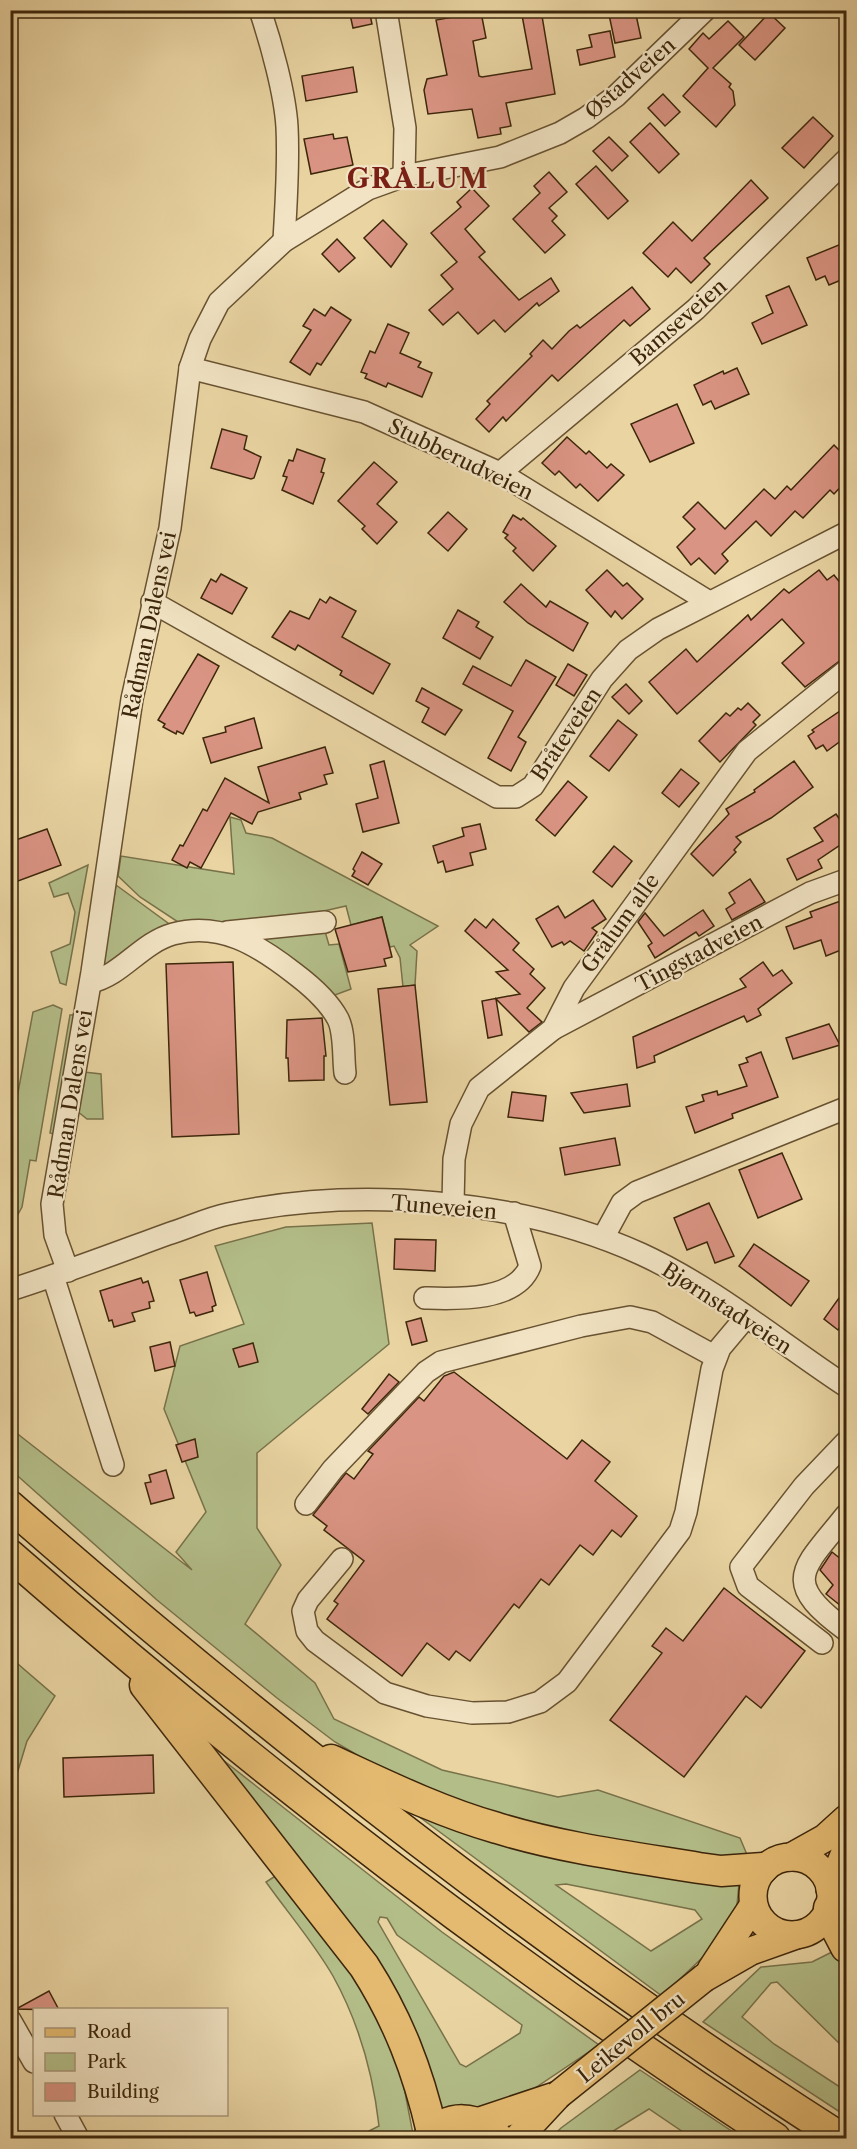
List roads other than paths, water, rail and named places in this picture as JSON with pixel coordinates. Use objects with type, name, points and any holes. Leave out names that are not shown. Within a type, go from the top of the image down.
[{"type":"highway","points":[[10,1506],[150,1627],[290,1742],[444,1861],[599,1974],[841,2139]]},
{"type":"highway","points":[[10,1555],[125,1655],[327,1818],[501,1950],[775,2139]]},
{"type":"highway","points":[[125,1655],[162,1709],[364,1966],[390,2007],[411,2055],[429,2135]]},
{"type":"highway","points":[[290,1742],[430,1805],[496,1828],[572,1846],[699,1868],[721,1870],[764,1868]]},
{"type":"highway","points":[[830,1899],[834,1924],[846,1947]]},
{"type":"main road","points":[[790,1857],[825,1838],[846,1819]]},
{"type":"main road","points":[[753,1906],[758,1916],[774,1931],[796,1935],[816,1927],[830,1899],[846,1850]]},
{"type":"main road","points":[[730,1954],[753,1906],[754,1886],[764,1868],[781,1858],[790,1857],[813,1863],[821,1870],[830,1899]]},
{"type":"main road","name":"Leikevoll bru","points":[[558,2095],[704,1978],[730,1954],[796,1935]]},
{"type":"main road","points":[[429,2135],[444,2123],[458,2118],[490,2130],[558,2095]]},
{"type":"main road","points":[[518,2139],[558,2095]]},
{"type":"street","points":[[260,10],[268,35],[287,123],[288,164],[284,241]]},
{"type":"street","points":[[386,10],[405,128],[404,176]]},
{"type":"street","name":"Østadveien","points":[[284,241],[368,189],[404,176],[501,157],[560,133],[616,96],[705,10]]},
{"type":"street","name":"Bamseveien","points":[[500,473],[696,309],[846,160]]},
{"type":"street","name":"Rådman Dalens vei","points":[[113,1465],[61,1274],[52,1204],[91,982],[132,699],[170,528],[190,368],[200,339],[219,302],[284,241]]},
{"type":"street","name":"Stubberudveien","points":[[190,368],[364,411],[500,473],[710,602]]},
{"type":"street","name":"Bråteveien","points":[[152,602],[497,797],[516,797],[533,786],[602,679],[628,650],[658,629],[846,533]]},
{"type":"street","name":"Grålum alle","points":[[453,1204],[454,1159],[461,1124],[479,1088],[553,1029],[574,988],[747,751],[846,671]]},
{"type":"street","name":"Tingstadveien","points":[[553,1029],[810,893],[846,880]]},
{"type":"street","points":[[220,932],[325,922]]},
{"type":"street","points":[[91,982],[103,979],[153,942],[172,934],[206,930],[220,932],[262,948],[328,1003],[339,1021],[345,1073]]},
{"type":"street","points":[[603,1238],[622,1203],[637,1192],[846,1108]]},
{"type":"street","name":"Tuneveien","points":[[10,1290],[61,1274],[226,1214],[329,1202],[453,1204],[514,1213],[603,1238]]},
{"type":"street","points":[[425,1298],[467,1300],[488,1296],[520,1282],[530,1266],[514,1213]]},
{"type":"street","name":"Bjørnstadveien","points":[[603,1238],[643,1255],[719,1299],[843,1378]]},
{"type":"street","points":[[306,1504],[333,1469],[426,1372],[441,1362],[571,1329],[630,1317],[652,1322],[716,1357]]},
{"type":"street","points":[[342,1559],[308,1600],[303,1611],[303,1621],[315,1641],[384,1693],[427,1706],[472,1713],[508,1712],[540,1702],[567,1682],[680,1531],[716,1357],[720,1348],[746,1317]]},
{"type":"street","points":[[822,1643],[748,1586],[741,1567],[804,1486],[846,1442]]},
{"type":"street","points":[[846,1517],[810,1560],[804,1571],[803,1583],[806,1592],[820,1611],[846,1630]]},
{"type":"street","points":[[10,2020],[33,2060]]},
{"type":"street","points":[[66,2116],[78,2139]]},
{"type":"district","name":"GRÅLUM","points":[[418,178]]}]
